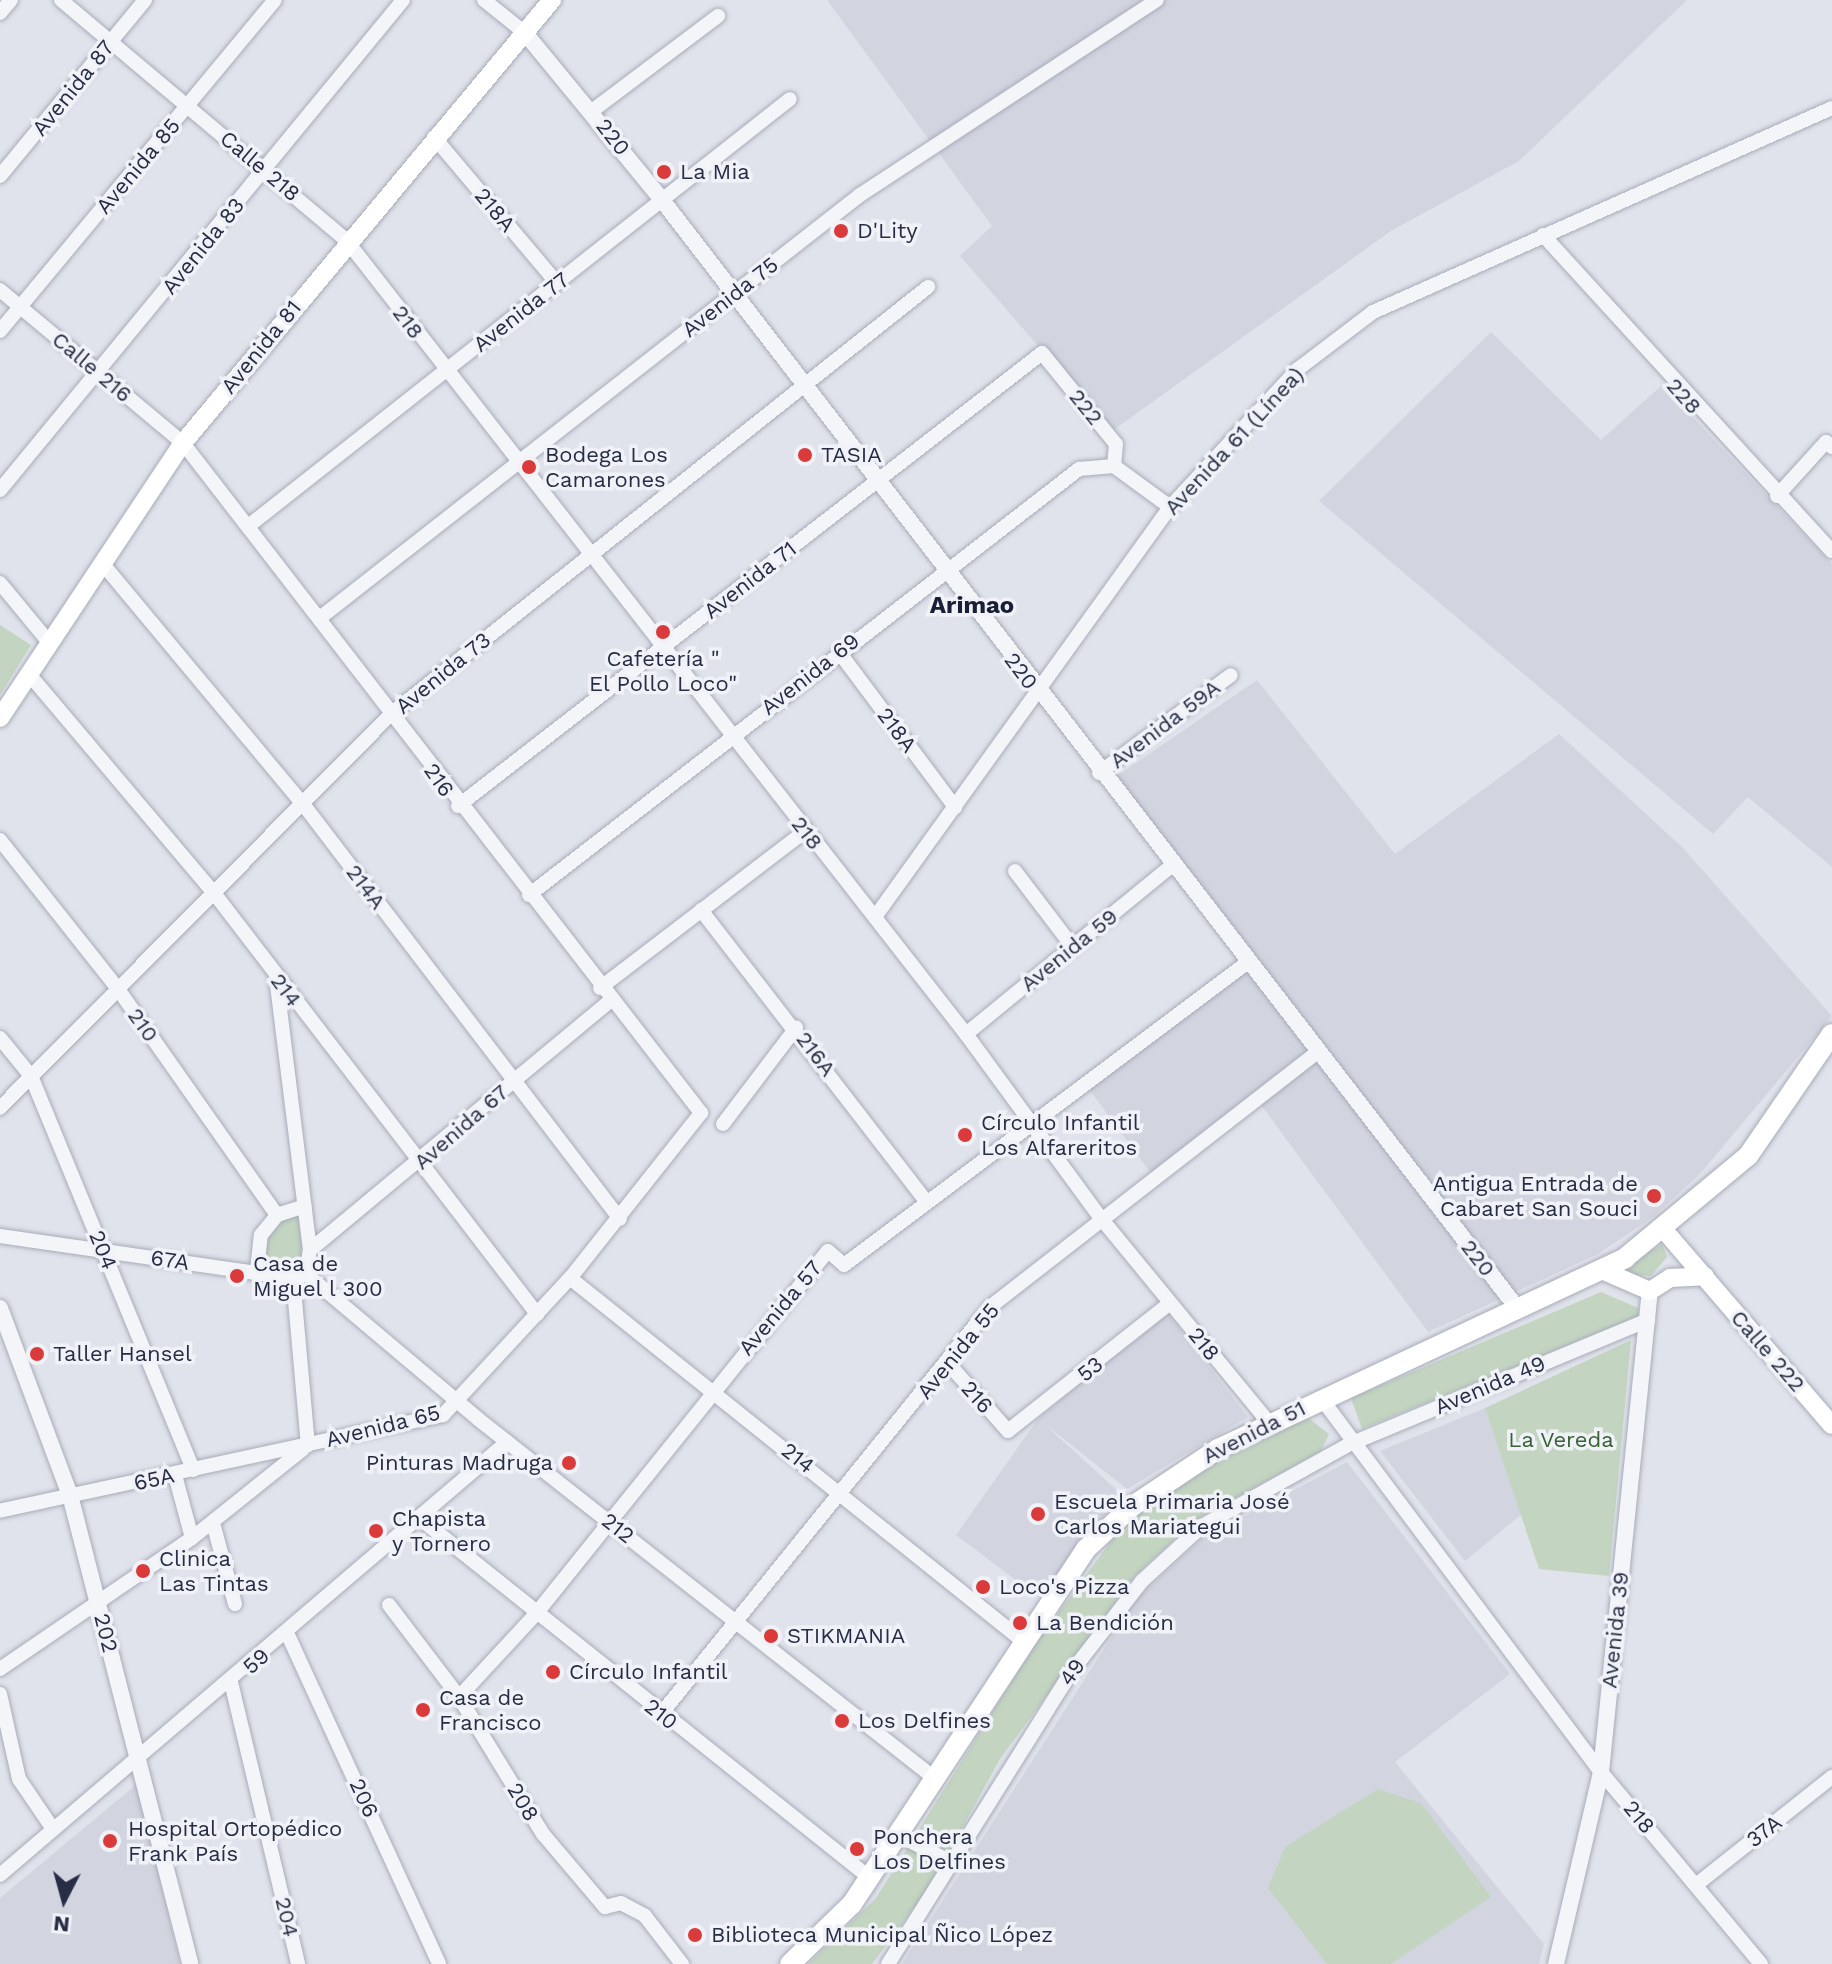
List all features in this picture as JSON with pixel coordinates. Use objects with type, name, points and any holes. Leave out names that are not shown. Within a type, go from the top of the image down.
[{"type":"main road","name":"Avenida 81","points":[[0,718],[48,641],[183,443],[347,241],[552,0]]},
{"type":"main road","name":"Avenida 51","points":[[790,1964],[826,1935],[870,1878],[900,1836],[933,1777],[1086,1549],[1131,1507],[1183,1467],[1269,1423],[1604,1271],[1664,1230],[1748,1156],[1832,1034]]},
{"type":"main road","name":"Calle 222","points":[[1664,1230],[1832,1425]]},
{"type":"main road","points":[[1670,1278],[1679,1246]]},
{"type":"main road","points":[[1604,1271],[1650,1291],[1670,1278],[1705,1276]]},
{"type":"street","points":[[0,13],[11,0]]},
{"type":"street","name":"Calle 218","points":[[61,0],[347,241]]},
{"type":"street","name":"Avenida 87","points":[[0,176],[145,0]]},
{"type":"street","name":"Avenida 85","points":[[0,331],[275,0]]},
{"type":"street","name":"Avenida 83","points":[[0,490],[403,0]]},
{"type":"street","points":[[484,0],[525,33]]},
{"type":"street","name":"Avenida 75","points":[[321,617],[860,195],[1157,0]]},
{"type":"street","points":[[592,111],[718,16]]},
{"type":"street","name":"220","points":[[525,33],[662,200],[1040,697],[1517,1308]]},
{"type":"street","name":"Avenida 77","points":[[251,524],[790,99]]},
{"type":"street","name":"Avenida 61 (Línea)","points":[[875,917],[1040,697],[1170,507],[1298,369],[1373,312],[1832,108]]},
{"type":"street","name":"218A","points":[[434,137],[557,283]]},
{"type":"street","name":"228","points":[[1543,235],[1777,496],[1832,551]]},
{"type":"street","name":"218","points":[[347,241],[445,371],[966,1034],[1100,1217],[1269,1423]]},
{"type":"street","name":"Avenida 73","points":[[0,1108],[392,713],[928,287]]},
{"type":"street","name":"Calle 216","points":[[0,290],[183,443]]},
{"type":"street","name":"222","points":[[1042,353],[1116,444],[1114,466]]},
{"type":"street","name":"Avenida 71","points":[[458,806],[1042,353]]},
{"type":"street","name":"216","points":[[183,443],[251,524],[458,806],[701,1113]]},
{"type":"street","points":[[1777,496],[1829,445]]},
{"type":"street","name":"Avenida 69","points":[[529,895],[945,570],[1096,463],[1114,466]]},
{"type":"street","points":[[1114,466],[1170,507]]},
{"type":"street","name":"214A","points":[[102,563],[303,804],[620,1219]]},
{"type":"street","points":[[0,583],[48,641]]},
{"type":"street","name":"218A","points":[[839,652],[955,807]]},
{"type":"street","name":"214","points":[[28,673],[214,893],[537,1314]]},
{"type":"street","name":"Avenida 59A","points":[[1099,773],[1231,675]]},
{"type":"street","points":[[600,988],[805,831]]},
{"type":"street","name":"210","points":[[0,840],[118,989],[277,1215]]},
{"type":"street","name":"Avenida 59","points":[[966,1034],[1171,866]]},
{"type":"street","points":[[1015,871],[1073,947]]},
{"type":"street","name":"216A","points":[[701,910],[796,1028],[927,1202]]},
{"type":"street","name":"Avenida 57","points":[[459,1697],[535,1615],[711,1390],[828,1251],[844,1265],[1248,962]]},
{"type":"street","points":[[275,976],[310,1250],[300,1276],[308,1445]]},
{"type":"street","name":"Avenida 67","points":[[310,1250],[419,1164],[610,1001]]},
{"type":"street","points":[[723,1124],[796,1028]]},
{"type":"street","name":"204","points":[[0,1038],[31,1076],[193,1470]]},
{"type":"street","name":"Avenida 55","points":[[661,1714],[844,1494],[990,1307],[1100,1217],[1317,1052]]},
{"type":"street","name":"Avenida 65","points":[[0,1669],[213,1523],[308,1445],[443,1415],[458,1403],[570,1278],[620,1219],[701,1113]]},
{"type":"street","points":[[257,1271],[261,1235],[277,1215],[305,1206]]},
{"type":"street","name":"67A","points":[[0,1236],[300,1276]]},
{"type":"street","name":"212","points":[[300,1276],[933,1777]]},
{"type":"street","name":"214","points":[[570,1278],[844,1494],[1023,1641]]},
{"type":"street","name":"Avenida 39","points":[[1556,1964],[1601,1772],[1650,1291]]},
{"type":"street","name":"53","points":[[1008,1431],[1170,1303]]},
{"type":"street","name":"202","points":[[0,1308],[70,1495],[190,1964]]},
{"type":"street","name":"Avenida 49","points":[[1333,1453],[1648,1320]]},
{"type":"street","name":"216","points":[[947,1362],[1008,1431]]},
{"type":"street","name":"218","points":[[1321,1398],[1350,1444],[1601,1772],[1761,1964]]},
{"type":"street","name":"59","points":[[0,1875],[231,1682],[507,1442]]},
{"type":"street","name":"65A","points":[[0,1511],[308,1445]]},
{"type":"street","name":"49","points":[[888,1964],[953,1863],[1002,1774],[1142,1581],[1202,1526],[1333,1453]]},
{"type":"street","points":[[175,1475],[192,1538]]},
{"type":"street","name":"210","points":[[418,1517],[535,1615],[870,1878]]},
{"type":"street","points":[[213,1523],[235,1604]]},
{"type":"street","name":"208","points":[[389,1605],[459,1697],[543,1834],[605,1907],[621,1903],[645,1916],[682,1964]]},
{"type":"street","name":"206","points":[[287,1633],[439,1964]]},
{"type":"street","name":"204","points":[[231,1682],[298,1964]]},
{"type":"street","points":[[0,1694],[19,1779],[53,1829]]},
{"type":"street","name":"37A","points":[[1696,1885],[1832,1777]]},
{"type":"street","points":[[900,1836],[953,1863]]},
{"type":"shaded area","points":[[827,0],[1687,0],[1519,161],[1391,231],[1112,431],[960,256],[992,226]]},
{"type":"shaded area","points":[[1491,332],[1601,440],[1662,385],[1832,564],[1832,867],[1748,797],[1713,834],[1319,501]]},
{"type":"shaded area","points":[[1257,680],[1395,854],[1559,734],[1682,847],[1832,1016],[1700,1174],[1653,1217],[1598,1254],[1428,1332],[1256,1098],[1153,1176],[1089,1089],[1257,960],[1111,780]]},
{"type":"shaded area","points":[[1166,1311],[1248,1417],[1127,1489],[1041,1421],[1121,1494],[1041,1599],[956,1535],[1038,1419]]},
{"type":"shaded area","points":[[1485,1408],[1522,1514],[1465,1561],[1380,1451]]},
{"type":"shaded area","points":[[1347,1462],[1510,1674],[1395,1762],[1544,1944],[1539,1964],[902,1964],[1136,1599],[1203,1538]]},
{"type":"shaded area","name":"Hospital Ortopédico Frank País","points":[[137,1784],[180,1964],[0,1964],[0,1898]]},
{"type":"green space","points":[[0,625],[31,645],[0,695]]},
{"type":"green space","points":[[299,1216],[304,1261],[288,1270],[265,1263],[265,1238],[280,1220]]},
{"type":"green space","points":[[1662,1244],[1667,1257],[1651,1276],[1627,1274],[1629,1264]]},
{"type":"green space","points":[[1601,1292],[1638,1308],[1639,1316],[1362,1429],[1351,1398]]},
{"type":"green space","name":"La Vereda","points":[[1631,1340],[1609,1576],[1539,1569],[1485,1408]]},
{"type":"green space","points":[[1307,1417],[1329,1434],[1321,1451],[1195,1520],[1134,1577],[1000,1759],[929,1888],[872,1964],[808,1964],[876,1898],[1032,1649],[1117,1533],[1178,1482]]},
{"type":"green space","points":[[1378,1789],[1421,1803],[1491,1897],[1391,1964],[1327,1964],[1268,1888],[1285,1847]]},
{"type":"place","name":"La Mia","points":[[664,172]]},
{"type":"place","name":"D'Lity","points":[[841,231]]},
{"type":"place","name":"TASIA","points":[[805,455]]},
{"type":"place","name":"Bodega Los Camarones","points":[[529,467]]},
{"type":"place","name":"Cafetería \" El Pollo Loco\"","points":[[663,632]]},
{"type":"place","name":"Círculo Infantil Los Alfareritos","points":[[965,1135]]},
{"type":"place","name":"Antigua Entrada de Cabaret San Souci","points":[[1654,1196]]},
{"type":"place","name":"Casa de Miguel l 300","points":[[237,1276]]},
{"type":"place","name":"Taller Hansel","points":[[37,1354]]},
{"type":"place","name":"Pinturas Madruga","points":[[569,1463]]},
{"type":"place","name":"Escuela Primaria José Carlos Mariategui","points":[[1038,1514]]},
{"type":"place","name":"Chapista y Tornero","points":[[376,1531]]},
{"type":"place","name":"Clinica Las Tintas","points":[[143,1571]]},
{"type":"place","name":"Loco's Pizza","points":[[983,1587]]},
{"type":"place","name":"La Bendición","points":[[1020,1623]]},
{"type":"place","name":"STIKMANIA","points":[[771,1636]]},
{"type":"place","name":"Círculo Infantil","points":[[553,1672]]},
{"type":"place","name":"Casa de Francisco","points":[[423,1710]]},
{"type":"place","name":"Los Delfines","points":[[842,1721]]},
{"type":"place","name":"Hospital Ortopédico Frank País","points":[[110,1841]]},
{"type":"place","name":"Ponchera Los Delfines","points":[[857,1849]]},
{"type":"place","name":"Biblioteca Municipal Ñico López","points":[[695,1935]]},
{"type":"district","name":"Arimao","points":[[972,606]]}]
